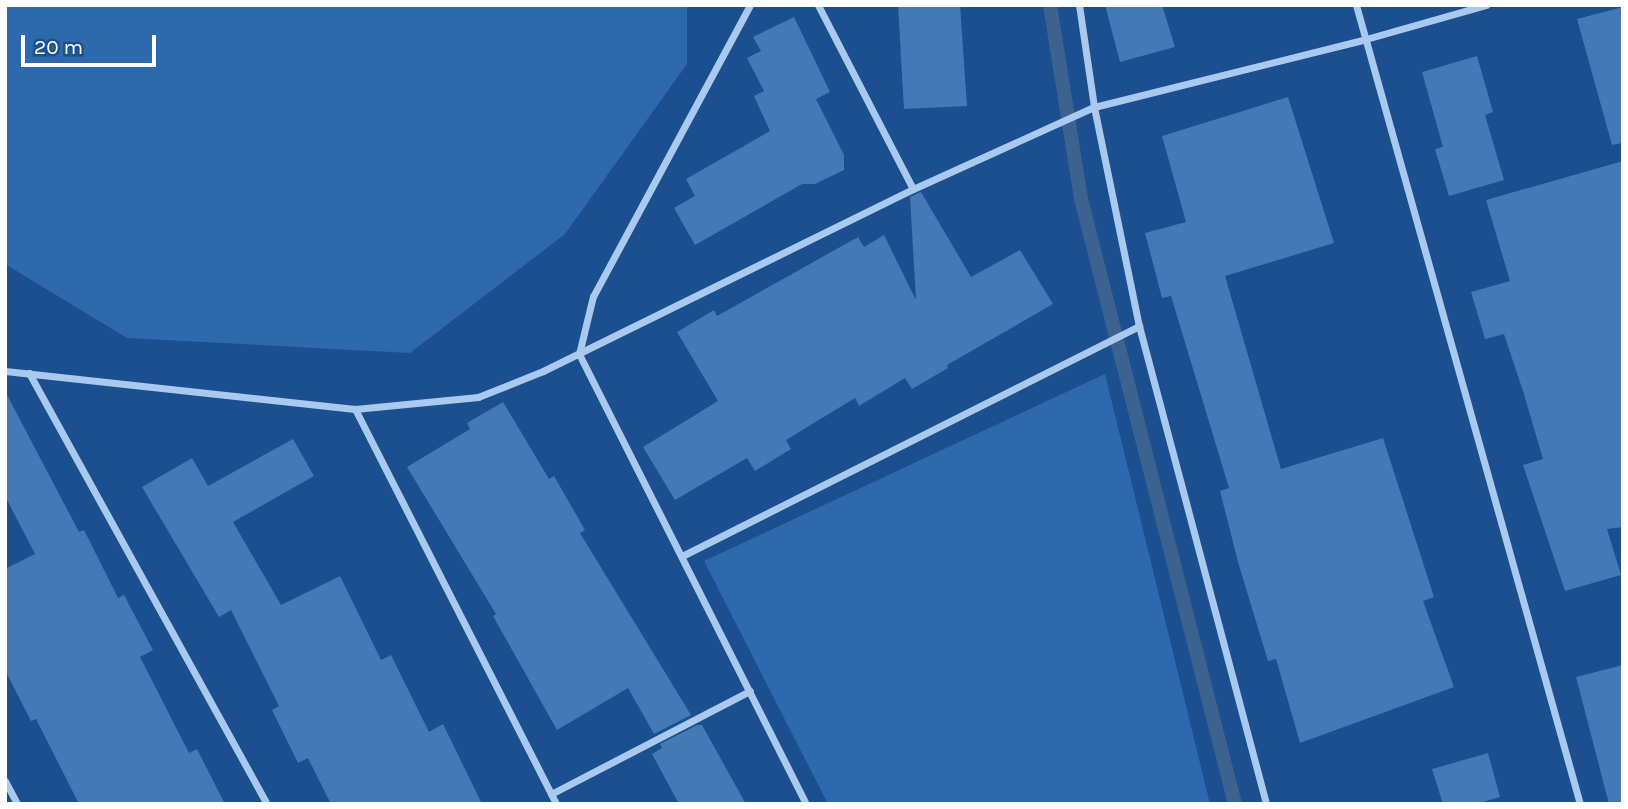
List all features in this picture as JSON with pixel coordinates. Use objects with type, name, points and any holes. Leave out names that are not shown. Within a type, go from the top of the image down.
[{"type":"street","points":[[750,5],[593,296],[579,354],[806,804]]},
{"type":"street","points":[[818,5],[913,189]]},
{"type":"street","points":[[1079,5],[1094,107],[1139,326],[1266,804]]},
{"type":"street","points":[[1356,5],[1580,804]]},
{"type":"street","points":[[5,371],[355,408],[478,397],[579,354],[913,189],[1094,107],[1366,39],[1486,5]]},
{"type":"street","points":[[682,556],[1139,326]]},
{"type":"street","points":[[29,373],[267,804]]},
{"type":"street","points":[[355,408],[556,804]]},
{"type":"street","points":[[551,794],[750,691]]},
{"type":"street","points":[[5,781],[17,804]]},
{"type":"shaded area","points":[[5,5],[687,5],[687,64],[565,234],[410,353],[127,338],[5,264]]},
{"type":"shaded area","points":[[1105,374],[1210,804],[828,804],[704,561]]},
{"type":"building","points":[[898,5],[960,5],[967,106],[904,109]]},
{"type":"building","points":[[1105,5],[1162,5],[1175,47],[1120,62]]},
{"type":"building","points":[[1623,7],[1623,143],[1612,145],[1577,19]]},
{"type":"building","points":[[794,17],[830,92],[816,99],[844,155],[844,170],[815,184],[802,184],[695,245],[674,208],[695,196],[686,179],[770,131],[754,96],[764,91],[747,58],[761,51],[753,37]]},
{"type":"building","points":[[1477,56],[1493,112],[1485,115],[1504,180],[1449,196],[1435,149],[1443,147],[1422,72]]},
{"type":"building","points":[[1288,97],[1334,243],[1225,276],[1281,469],[1383,438],[1434,597],[1423,601],[1454,687],[1300,743],[1276,659],[1268,661],[1220,491],[1229,488],[1171,296],[1162,298],[1145,233],[1186,222],[1162,136]]},
{"type":"building","points":[[1623,161],[1623,527],[1607,529],[1621,575],[1565,591],[1523,465],[1543,459],[1523,391],[1504,334],[1485,339],[1471,292],[1510,281],[1486,200]]},
{"type":"building","points":[[921,192],[971,277],[1020,250],[1053,304],[947,365],[948,368],[912,389],[905,378],[859,406],[855,398],[786,440],[791,449],[755,471],[747,458],[675,500],[643,447],[718,401],[677,332],[714,310],[717,316],[858,237],[864,247],[884,235],[916,300],[910,197]]},
{"type":"building","points":[[5,391],[79,532],[84,530],[118,598],[124,595],[153,650],[140,657],[189,753],[197,749],[225,804],[79,804],[36,719],[31,721],[5,670],[5,569],[35,554],[5,496]]},
{"type":"building","points":[[503,402],[549,479],[554,476],[585,530],[580,533],[691,715],[654,734],[628,688],[557,730],[493,616],[496,614],[407,467],[470,429],[467,423]]},
{"type":"building","points":[[293,439],[314,476],[233,522],[281,605],[340,576],[381,660],[391,655],[429,732],[443,724],[482,804],[331,804],[308,758],[298,763],[272,710],[279,706],[231,610],[219,617],[142,487],[192,458],[208,486]]},
{"type":"building","points":[[1623,665],[1623,804],[1609,804],[1576,677]]},
{"type":"building","points":[[702,725],[746,804],[679,804],[652,754],[662,748],[660,744]]},
{"type":"building","points":[[1488,753],[1500,797],[1476,804],[1443,804],[1432,769]]},
{"type":"waterway","points":[[1050,5],[1081,199],[1235,804]]}]
